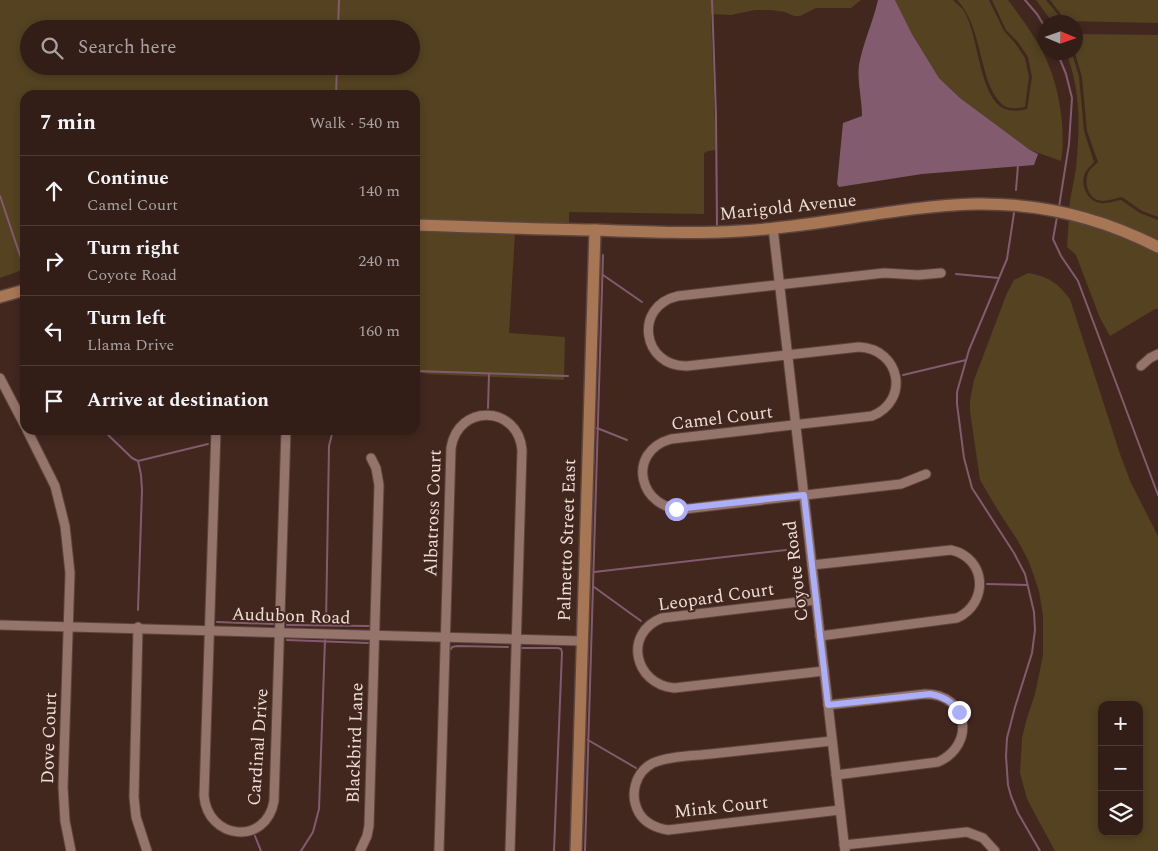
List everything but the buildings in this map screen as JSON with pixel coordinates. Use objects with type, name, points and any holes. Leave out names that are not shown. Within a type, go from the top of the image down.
[{"type":"main road","name":"Marigold Avenue","points":[[420,225],[703,233],[773,228],[950,205],[996,204],[1051,210],[1067,214],[1124,231],[1158,247]]},
{"type":"main road","name":"Palmetto Street East","points":[[576,851],[595,230]]},
{"type":"main road","points":[[0,297],[20,291]]},
{"type":"street","name":"Coyote Road","points":[[773,228],[845,848]]},
{"type":"street","name":"Camel Court","points":[[926,474],[901,484],[676,509],[662,504],[654,499],[645,486],[643,476],[644,464],[648,454],[656,446],[666,441],[868,417],[876,414],[890,403],[894,395],[896,380],[893,366],[887,358],[867,347],[682,366],[666,362],[658,355],[651,346],[648,335],[650,319],[655,310],[663,302],[673,298],[884,273],[918,275],[942,273]]},
{"type":"street","points":[[1141,366],[1158,354]]},
{"type":"street","points":[[0,378],[20,416]]},
{"type":"street","name":"Albatross Court","points":[[439,851],[452,442],[456,432],[464,423],[474,417],[485,415],[496,416],[506,421],[518,434],[521,445],[510,851]]},
{"type":"street","name":"Dove Court","points":[[30,435],[55,486],[66,526],[70,573],[63,787],[65,821],[72,851]]},
{"type":"street","name":"Cardinal Drive","points":[[216,435],[205,801],[208,811],[216,823],[229,830],[240,832],[251,830],[261,825],[269,816],[273,806],[286,435]]},
{"type":"street","name":"Blackbird Lane","points":[[360,851],[367,836],[369,826],[375,635],[379,485],[376,468],[371,458]]},
{"type":"street","points":[[812,565],[951,550],[965,556],[973,563],[978,572],[980,582],[979,592],[974,604],[964,614],[952,620],[820,636]]},
{"type":"street","name":"Leopard Court","points":[[816,600],[662,618],[645,630],[638,644],[638,654],[642,669],[649,678],[658,684],[674,688],[824,671]]},
{"type":"street","name":"Audubon Road","points":[[0,624],[582,641]]},
{"type":"street","points":[[138,628],[134,797],[136,817],[147,851]]},
{"type":"street","points":[[828,705],[925,694],[935,695],[949,701],[956,708],[961,716],[963,727],[958,746],[949,756],[938,762],[836,775]]},
{"type":"street","name":"Mink Court","points":[[832,741],[661,761],[648,766],[641,773],[635,787],[634,797],[642,818],[656,828],[668,830],[840,810]]},
{"type":"street","points":[[845,848],[967,832],[983,838],[995,851]]},
{"type":"shaded area","points":[[0,0],[861,0],[851,8],[816,8],[800,16],[771,10],[755,10],[731,15],[711,14],[716,150],[704,153],[704,214],[569,212],[569,227],[420,222],[420,90],[20,90],[20,271],[0,278]]},
{"type":"shaded area","points":[[878,0],[895,0],[912,34],[939,78],[960,98],[1038,154],[1034,165],[922,174],[839,187],[837,184],[843,123],[862,116],[859,65]]},
{"type":"shaded area","points":[[895,0],[953,0],[964,11],[969,22],[983,76],[993,99],[1004,109],[1027,109],[1032,77],[1028,57],[1018,42],[1006,30],[992,0],[1008,0],[1038,44],[1038,60],[1047,60],[1053,76],[1059,100],[1062,126],[1061,161],[1030,150],[960,98],[939,78],[912,34]]},
{"type":"shaded area","points":[[957,0],[989,0],[1004,31],[1025,58],[1029,77],[1025,107],[1008,108],[995,96],[989,84],[972,25],[966,12]]},
{"type":"shaded area","points":[[1036,0],[1046,0],[1058,15],[1047,15]]},
{"type":"shaded area","points":[[1050,0],[1158,0],[1158,23],[1083,21],[1083,15],[1061,15]]},
{"type":"shaded area","points":[[1083,34],[1158,35],[1158,217],[1142,211],[1122,197],[1102,201],[1097,200],[1090,194],[1087,185],[1087,175],[1098,162],[1087,131],[1082,77],[1077,60],[1083,60]]},
{"type":"shaded area","points":[[1068,60],[1074,60],[1079,77],[1084,131],[1094,162],[1086,171],[1083,181],[1088,196],[1101,203],[1121,200],[1140,213],[1158,220],[1158,243],[1069,211],[1076,168],[1079,124],[1077,95]]},
{"type":"shaded area","points":[[1069,217],[1099,225],[1158,250],[1158,309],[1110,336],[1100,318],[1076,255],[1067,247]]},
{"type":"shaded area","points":[[420,229],[515,233],[509,333],[565,337],[564,380],[427,374],[421,372]]},
{"type":"shaded area","points":[[1028,273],[1042,276],[1057,284],[1070,299],[1120,454],[1131,483],[1158,536],[1158,851],[1055,851],[1027,799],[1020,773],[1022,738],[1035,694],[1043,655],[1043,616],[1039,591],[1029,562],[980,480],[970,411],[974,380],[1007,293],[1014,280]]},
{"type":"waterway","points":[[338,20],[339,0]]},
{"type":"waterway","points":[[712,0],[717,225]]},
{"type":"waterway","points":[[1025,0],[1038,16]]},
{"type":"waterway","points":[[1059,207],[1069,144],[1072,98],[1060,60]]},
{"type":"waterway","points":[[336,90],[337,75]]},
{"type":"waterway","points":[[1016,190],[1018,165]]},
{"type":"waterway","points":[[0,196],[20,255]]},
{"type":"waterway","points":[[1014,213],[1007,259],[969,350],[957,392],[957,404],[964,458],[972,488],[1014,553],[1025,574],[1034,612],[1035,630],[1032,653],[1007,738],[1006,756],[1008,785],[1011,796],[1018,813],[1040,851]]},
{"type":"waterway","points":[[1057,217],[1053,239],[1061,256],[1078,281],[1158,495]]},
{"type":"waterway","points":[[585,851],[603,255]]},
{"type":"waterway","points":[[956,274],[999,278]]},
{"type":"waterway","points":[[603,275],[642,302]]},
{"type":"waterway","points":[[903,375],[966,360]]},
{"type":"waterway","points":[[420,371],[568,376]]},
{"type":"waterway","points":[[488,408],[489,374]]},
{"type":"waterway","points":[[597,428],[627,440]]},
{"type":"waterway","points":[[108,435],[132,458],[138,461],[208,444]]},
{"type":"waterway","points":[[326,625],[329,446],[332,435]]},
{"type":"waterway","points":[[138,461],[142,490],[138,610]]},
{"type":"waterway","points":[[594,572],[786,550]]},
{"type":"waterway","points":[[987,584],[1027,585]]},
{"type":"waterway","points":[[594,587],[641,621]]},
{"type":"waterway","points":[[217,622],[273,624]]},
{"type":"waterway","points":[[287,625],[369,626]]},
{"type":"waterway","points":[[287,640],[368,643]]},
{"type":"waterway","points":[[301,851],[313,832],[319,809],[325,640]]},
{"type":"waterway","points":[[451,649],[457,646],[508,647]]},
{"type":"waterway","points":[[522,648],[558,648],[562,652],[554,851]]},
{"type":"waterway","points":[[588,740],[636,768]]},
{"type":"waterway","points":[[255,836],[261,851]]},
{"type":"route","points":[[676,509],[804,495],[828,705],[930,694],[940,696],[949,701],[959,712]]}]
